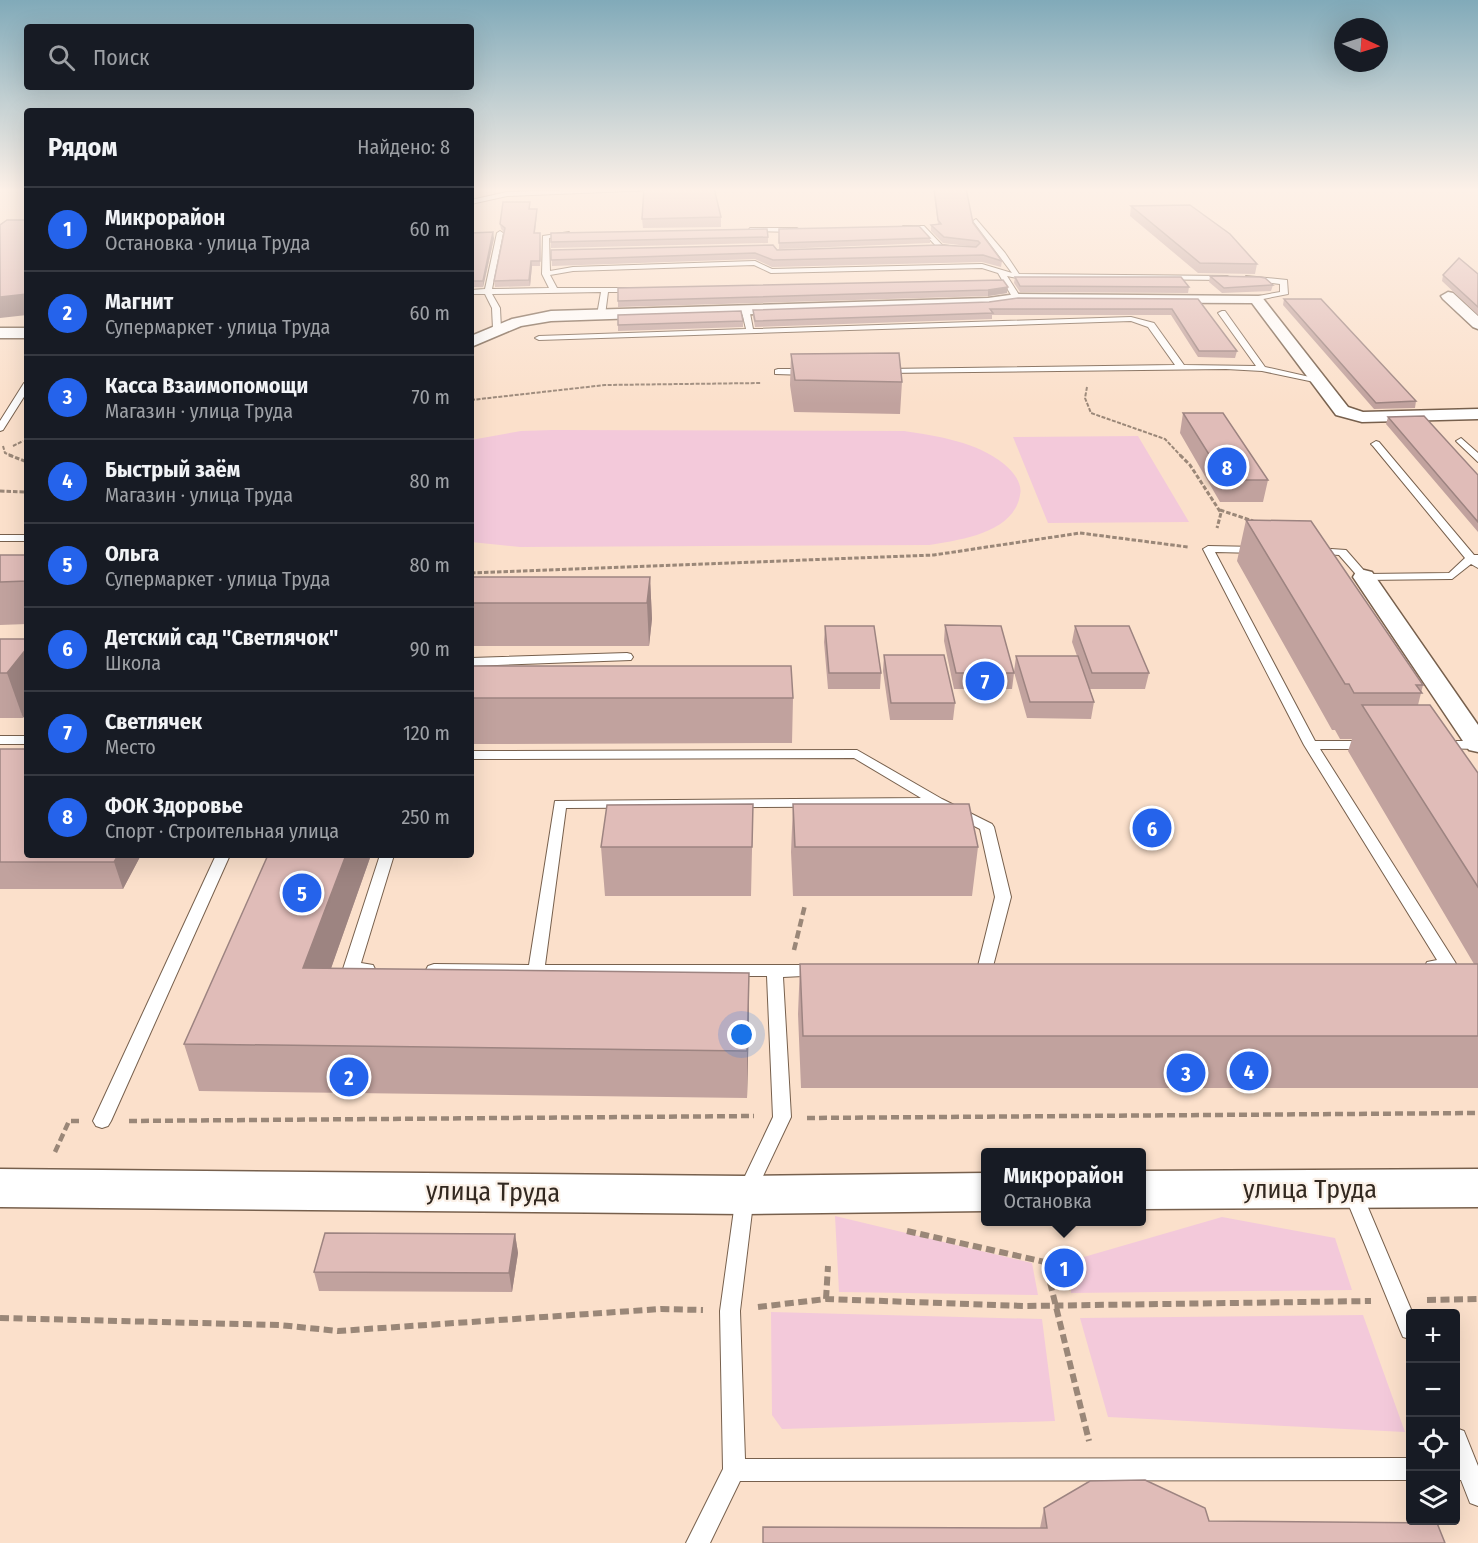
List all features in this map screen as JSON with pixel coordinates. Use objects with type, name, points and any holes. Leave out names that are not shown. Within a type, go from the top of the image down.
[{"type":"street","points":[[1448,296],[1478,324]]},
{"type":"street","points":[[474,340],[497,329],[551,316],[988,302],[1017,298],[1256,298],[1342,411],[1362,417],[1478,414]]},
{"type":"street","points":[[0,333],[24,333]]},
{"type":"street","points":[[1364,577],[1478,745]]},
{"type":"street","name":"улица Труда","points":[[0,1188],[745,1195],[981,1192]]},
{"type":"street","name":"улица Труда","points":[[1146,1190],[1478,1188]]},
{"type":"lane","points":[[495,260],[488,292],[496,308],[497,329]]},
{"type":"lane","points":[[546,260],[546,274],[554,290]]},
{"type":"lane","points":[[755,264],[758,260]]},
{"type":"lane","points":[[979,260],[982,266]]},
{"type":"lane","points":[[1009,260],[1017,276]]},
{"type":"lane","points":[[546,274],[573,269],[755,264],[771,272],[982,266],[1017,276],[1259,278],[1284,282],[1284,294],[1256,298]]},
{"type":"lane","points":[[1001,272],[1017,298]]},
{"type":"lane","points":[[994,281],[1006,281]]},
{"type":"lane","points":[[601,315],[604,290]]},
{"type":"lane","points":[[474,292],[639,290]]},
{"type":"lane","points":[[745,308],[750,331]]},
{"type":"lane","points":[[1222,313],[1262,369]]},
{"type":"lane","points":[[539,338],[1131,319],[1151,325],[1181,367]]},
{"type":"lane","points":[[870,371],[1181,367],[1262,369],[1318,380]]},
{"type":"lane","points":[[778,372],[824,372]]},
{"type":"lane","points":[[0,428],[24,390]]},
{"type":"lane","points":[[1461,441],[1478,459]]},
{"type":"lane","points":[[1297,551],[1342,552],[1364,577],[1452,576],[1476,561],[1376,444]]},
{"type":"lane","points":[[0,538],[24,538]]},
{"type":"lane","points":[[1275,550],[1208,549],[1311,745],[1449,966],[1413,967]]},
{"type":"lane","points":[[474,662],[627,657]]},
{"type":"lane","points":[[0,740],[24,740]]},
{"type":"lane","points":[[1311,745],[1383,745]]},
{"type":"lane","points":[[1430,745],[1478,745]]},
{"type":"lane","points":[[474,755],[857,754],[937,801],[987,827],[1003,897],[985,970]]},
{"type":"lane","points":[[536,970],[560,804],[937,801]]},
{"type":"lane","points":[[102,1121],[222,858]]},
{"type":"lane","points":[[386,858],[351,969],[386,969]]},
{"type":"lane","points":[[420,970],[835,971]]},
{"type":"lane","points":[[698,1543],[734,1470],[730,1311],[745,1195],[782,1117],[782,971]]},
{"type":"lane","points":[[1351,1189],[1406,1320]]},
{"type":"lane","points":[[734,1470],[1406,1469]]},
{"type":"lane","points":[[1462,1469],[1478,1495]]},
{"type":"path","points":[[474,572],[486,570],[934,555],[1080,533],[1208,549],[1215,537],[1221,513],[1190,465],[1165,439],[1091,413],[1085,398],[1087,384],[1078,368]]},
{"type":"path","points":[[474,400],[605,385],[774,383],[778,372]]},
{"type":"path","points":[[2,443],[5,453],[24,461]]},
{"type":"path","points":[[0,491],[24,492]]},
{"type":"path","points":[[1219,510],[1264,525]]},
{"type":"path","points":[[782,971],[805,905]]},
{"type":"path","points":[[50,1163],[69,1121],[1478,1113]]},
{"type":"path","points":[[904,1231],[1045,1262],[1096,1469]]},
{"type":"path","points":[[826,1299],[828,1266]]},
{"type":"path","points":[[0,1318],[279,1325],[338,1331],[661,1310],[730,1311],[826,1299],[1056,1305],[1478,1299]]},
{"type":"shaded area","points":[[521,431],[904,431],[957,441],[982,450],[1014,474],[1021,491],[1016,508],[997,526],[970,537],[929,545],[520,547],[474,542],[474,439]]},
{"type":"shaded area","points":[[1138,436],[1189,522],[1048,523],[1013,437]]},
{"type":"shaded area","points":[[835,1216],[1032,1263],[1038,1295],[839,1292]]},
{"type":"shaded area","points":[[1222,1217],[1335,1238],[1352,1290],[1071,1293],[1070,1261]]},
{"type":"shaded area","points":[[771,1312],[1042,1319],[1055,1421],[782,1429],[772,1415]]},
{"type":"shaded area","points":[[1363,1315],[1405,1432],[1108,1417],[1080,1318]]},
{"type":"building","points":[[0,260],[24,260],[24,294],[0,297]]},
{"type":"building","points":[[474,260],[487,260],[483,281],[474,281]]},
{"type":"building","points":[[498,260],[540,260],[531,261],[529,280],[494,281]]},
{"type":"building","points":[[1196,260],[1253,260],[1257,264],[1200,263]]},
{"type":"building","points":[[1457,260],[1461,260],[1478,274],[1478,307],[1443,275]]},
{"type":"building","points":[[1210,276],[1260,277],[1273,285],[1224,288]]},
{"type":"building","points":[[1015,277],[1181,277],[1189,287],[1020,286]]},
{"type":"building","points":[[1003,280],[1008,287],[988,290],[618,301],[618,288]]},
{"type":"building","points":[[1018,298],[1198,299],[1237,351],[1199,351],[1172,309],[990,309],[993,313],[755,321],[753,310],[989,302]]},
{"type":"building","points":[[1284,299],[1321,299],[1416,401],[1376,403]]},
{"type":"building","points":[[741,311],[743,321],[618,325],[618,315]]},
{"type":"building","points":[[899,353],[902,382],[795,380],[791,354]]},
{"type":"building","points":[[1183,413],[1223,413],[1268,480],[1225,480]]},
{"type":"building","points":[[1424,416],[1478,475],[1478,522],[1388,417]]},
{"type":"building","points":[[1246,520],[1311,521],[1423,685],[1416,685],[1422,693],[1354,693],[1349,684],[1345,684]]},
{"type":"building","points":[[0,555],[24,555],[24,581],[0,582]]},
{"type":"building","points":[[474,577],[650,577],[647,603],[474,603]]},
{"type":"building","points":[[945,625],[1001,626],[1014,673],[956,673]]},
{"type":"building","points":[[825,626],[874,626],[881,673],[829,673]]},
{"type":"building","points":[[1075,626],[1129,626],[1149,673],[1092,673]]},
{"type":"building","points":[[0,639],[24,639],[24,652],[7,673],[0,673]]},
{"type":"building","points":[[884,655],[944,655],[955,703],[891,703]]},
{"type":"building","points":[[1016,656],[1078,656],[1094,702],[1030,702]]},
{"type":"building","points":[[474,666],[791,666],[793,698],[474,698]]},
{"type":"building","points":[[1362,705],[1430,705],[1478,773],[1478,887]]},
{"type":"building","points":[[0,749],[24,749],[24,858],[116,858],[114,862],[0,862]]},
{"type":"building","points":[[753,804],[752,847],[601,847],[607,805]]},
{"type":"building","points":[[793,804],[969,804],[978,847],[795,847]]},
{"type":"building","points":[[267,858],[345,858],[303,968],[749,973],[747,1051],[184,1044]]},
{"type":"building","points":[[800,964],[1478,964],[1478,1036],[803,1036]]},
{"type":"building","points":[[325,1233],[515,1234],[509,1273],[314,1272]]},
{"type":"building","points":[[1145,1480],[1205,1508],[1209,1521],[1438,1525],[1445,1543],[763,1543],[763,1527],[1047,1528],[1044,1508],[1090,1481]]},
{"type":"place","name":"ФОК Здоровье","points":[[1227,467]]},
{"type":"place","name":"Светлячек","points":[[985,681]]},
{"type":"place","name":"Детский сад \"Светлячок\"","points":[[1152,828]]},
{"type":"place","name":"Ольга","points":[[302,893]]},
{"type":"place","name":"Быстрый заём","points":[[1249,1071]]},
{"type":"place","name":"Касса Взаимопомощи","points":[[1186,1073]]},
{"type":"place","name":"Магнит","points":[[349,1077]]},
{"type":"place","name":"Микрорайон","points":[[1064,1268]]}]
